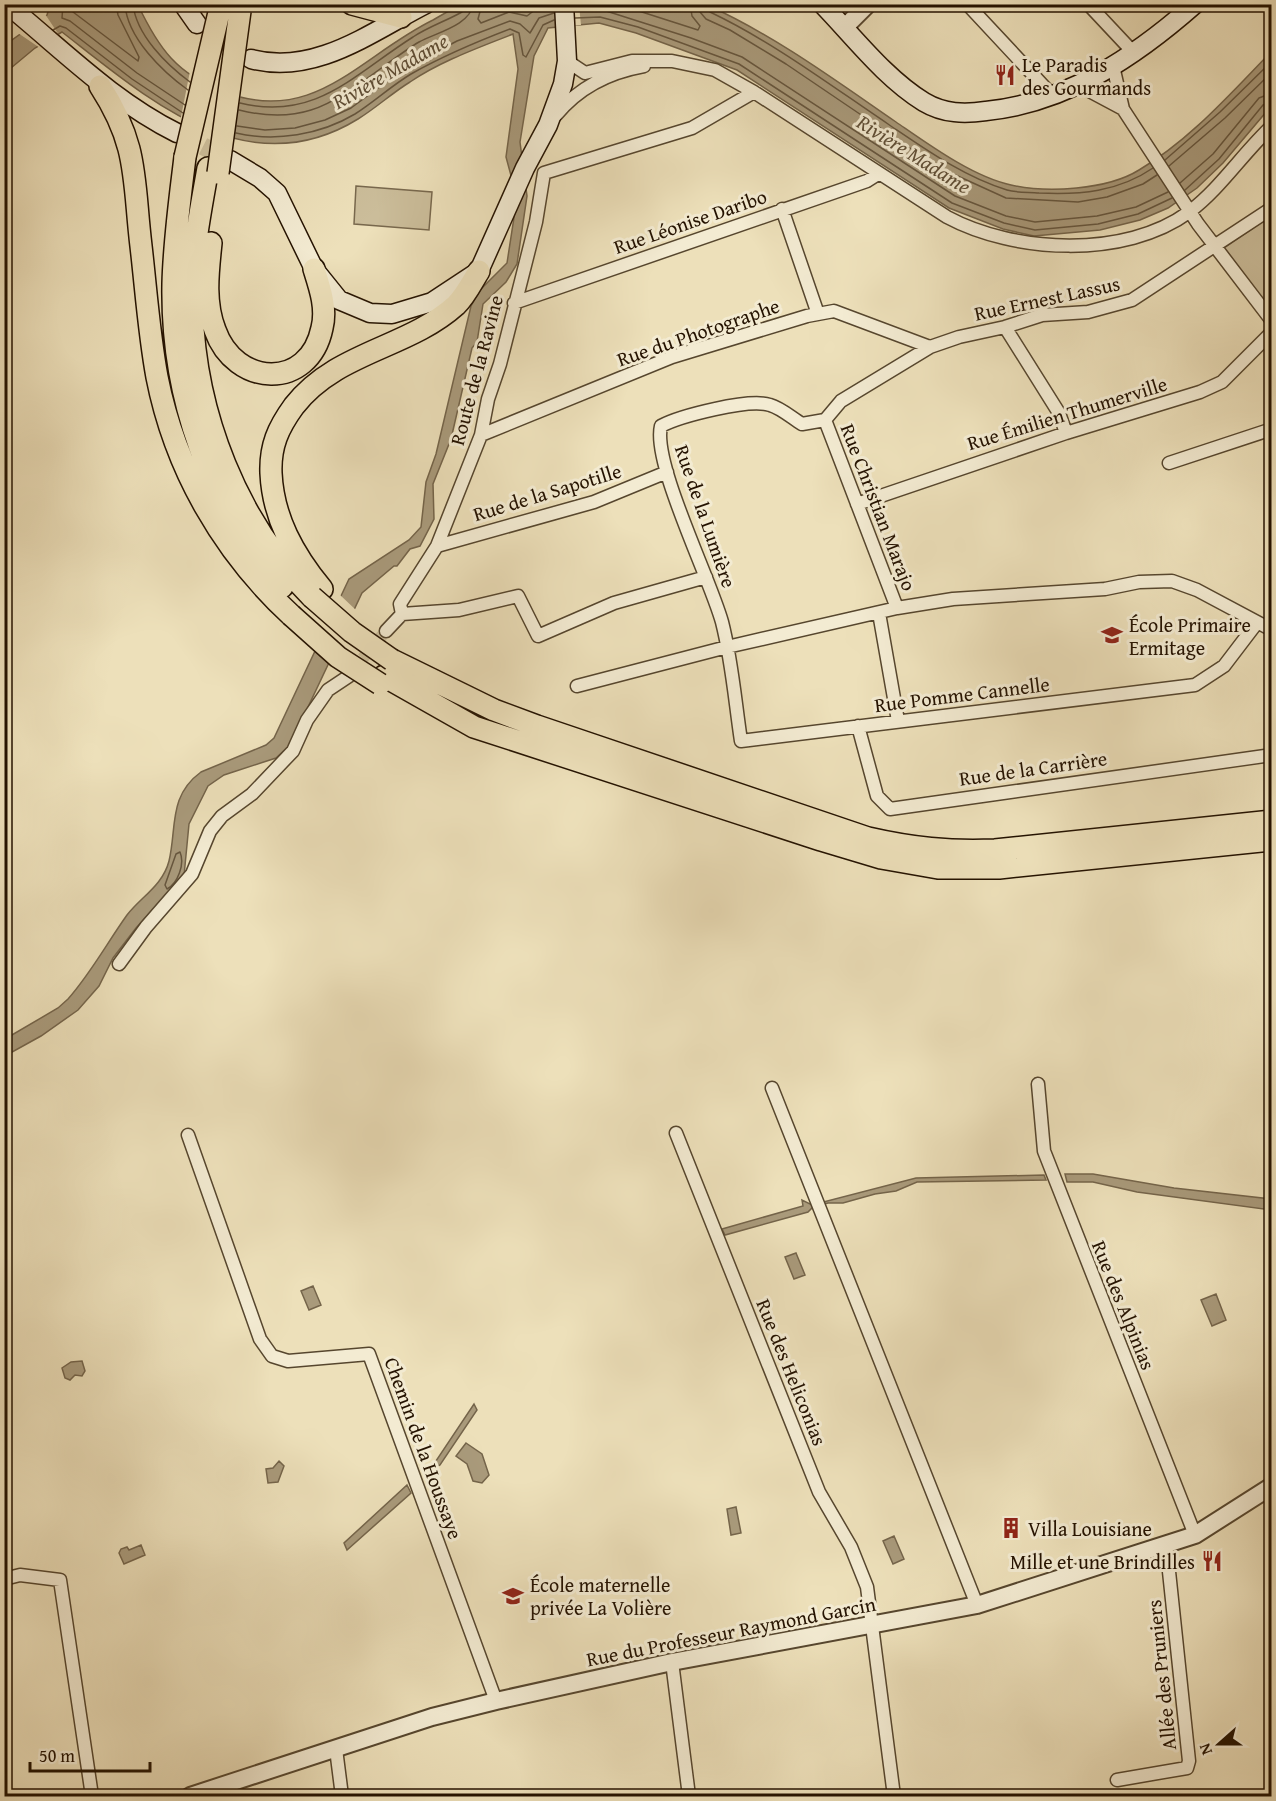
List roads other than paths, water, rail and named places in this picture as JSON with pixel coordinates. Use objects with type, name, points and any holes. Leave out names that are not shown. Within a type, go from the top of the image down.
[{"type":"highway","points":[[209,4],[189,106],[176,233],[173,285],[174,330],[184,395],[196,442],[222,502],[257,559],[306,602],[346,649],[458,693],[494,710],[608,751],[868,838],[902,846],[951,852],[995,850],[1272,821]]},
{"type":"highway","points":[[352,4],[401,17]]},
{"type":"highway","points":[[185,157],[234,7]]},
{"type":"highway","points":[[234,7],[208,269],[209,305],[215,330],[224,348],[242,367],[270,375],[287,371],[310,355],[316,347],[323,327],[324,308],[314,269]]},
{"type":"highway","points":[[100,86],[118,114],[128,137],[137,183],[141,241],[157,376],[173,438],[201,501],[226,542],[247,570],[306,602],[350,615],[388,667],[474,727],[820,840],[881,858],[938,868],[999,868],[1272,840]]},
{"type":"highway","points":[[219,167],[192,280],[194,339],[200,384],[213,432],[230,477],[249,512],[306,602]]},
{"type":"highway","points":[[306,602],[299,559],[279,518],[271,473],[272,449],[276,433],[311,387],[356,357],[417,330],[443,315],[465,294],[479,271]]},
{"type":"main road","points":[[251,59],[283,62],[326,56],[352,45],[426,4]]},
{"type":"main road","points":[[219,167],[260,178],[277,193],[314,269],[339,300],[370,314],[392,314],[432,302],[479,271],[546,129],[562,84],[567,61],[564,4]]},
{"type":"main road","points":[[822,4],[904,86],[924,102],[939,110],[968,113],[999,110],[1078,85],[1113,66],[1195,4]]},
{"type":"main road","points":[[184,5],[196,24]]},
{"type":"main road","points":[[13,6],[100,86],[137,111],[177,133]]},
{"type":"street","points":[[844,27],[868,4]]},
{"type":"street","points":[[967,4],[1052,95]]},
{"type":"street","points":[[1088,4],[1133,52]]},
{"type":"street","points":[[567,61],[585,73],[632,61],[672,61],[715,70],[754,92],[878,174],[962,225],[1030,243],[1091,245],[1131,238],[1176,220],[1186,207],[1272,126]]},
{"type":"street","points":[[546,129],[580,90],[636,68],[672,61]]},
{"type":"street","points":[[1113,66],[1123,109],[1186,207],[1272,321]]},
{"type":"street","points":[[1078,85],[1123,109]]},
{"type":"street","name":"Route de la Ravine","points":[[386,631],[402,614],[400,604],[437,546],[481,435],[488,399],[500,364],[531,241],[544,173],[692,128],[754,92]]},
{"type":"street","name":"Rue Léonise Daribo","points":[[514,303],[867,181],[878,174]]},
{"type":"street","name":"Rue Ernest Lassus","points":[[825,420],[841,400],[930,347],[1041,315],[1088,312],[1122,305],[1272,208]]},
{"type":"street","points":[[782,209],[818,315]]},
{"type":"street","name":"Rue du Photographe","points":[[481,435],[672,357],[834,311],[930,347]]},
{"type":"street","points":[[1005,327],[1059,413],[1066,432]]},
{"type":"street","name":"Rue Émilien Thumerville","points":[[857,504],[1066,432],[1200,393],[1222,382],[1272,332]]},
{"type":"street","name":"Rue de la Lumière","points":[[727,647],[721,620],[667,472],[658,437],[661,426],[701,412],[769,404],[802,424],[825,420]]},
{"type":"street","name":"Rue Christian Marajo","points":[[825,420],[897,608]]},
{"type":"street","points":[[1168,463],[1272,429]]},
{"type":"street","name":"Rue de la Sapotille","points":[[437,546],[594,502],[667,472]]},
{"type":"street","points":[[402,614],[459,610],[518,596],[538,636],[614,603],[706,577]]},
{"type":"street","points":[[577,686],[727,647],[897,608],[953,599],[1172,581],[1197,590],[1256,624],[1272,630]]},
{"type":"street","points":[[879,613],[898,721]]},
{"type":"street","name":"Rue Pomme Cannelle","points":[[727,647],[741,741],[1195,685],[1224,666],[1256,624]]},
{"type":"street","points":[[119,964],[146,927],[192,874],[210,831],[222,816],[252,794],[293,751],[307,720],[328,690],[349,676]]},
{"type":"street","name":"Rue de la Carrière","points":[[858,726],[877,796],[890,809],[1272,755]]},
{"type":"street","name":"Rue des Alpinias","points":[[1038,1084],[1044,1151],[1195,1535]]},
{"type":"street","points":[[772,1088],[977,1605]]},
{"type":"street","name":"Rue des Heliconias","points":[[676,1133],[819,1492],[851,1547],[867,1587],[894,1797]]},
{"type":"street","name":"Chemin de la Houssaye","points":[[188,1136],[260,1339],[272,1356],[288,1361],[369,1354],[496,1701]]},
{"type":"street","name":"Rue du Professeur Raymond Garcin","points":[[190,1797],[432,1717],[496,1701],[672,1662],[977,1605],[1195,1535],[1272,1486]]},
{"type":"street","name":"Allée des Pruniers","points":[[1117,1780],[1187,1768],[1189,1761],[1167,1544]]},
{"type":"street","points":[[4,1579],[20,1575],[60,1580],[92,1797]]},
{"type":"street","points":[[672,1662],[689,1797]]},
{"type":"street","points":[[336,1749],[342,1797]]},
{"type":"water","name":"Rivière Madame","points":[[492,3],[707,5],[780,44],[966,167],[996,181],[1042,189],[1094,186],[1126,177],[1139,170],[1192,131],[1271,52],[1272,105],[1223,163],[1197,188],[1168,208],[1140,220],[1100,230],[1034,236],[1003,229],[949,208],[737,70],[636,33],[599,23],[548,28],[534,56],[520,142],[527,196],[517,264],[506,282],[483,304],[477,342],[472,348],[451,439],[433,484],[434,519],[420,546],[410,549],[397,566],[394,566],[362,593],[290,745],[276,758],[224,775],[208,786],[189,824],[184,876],[136,928],[113,958],[99,986],[78,1010],[41,1036],[5,1056],[5,1039],[58,1008],[68,999],[92,968],[127,915],[162,877],[169,861],[178,802],[190,781],[201,772],[266,745],[274,738],[349,579],[409,540],[421,527],[426,482],[436,454],[471,306],[480,290],[507,263],[517,198],[506,157],[518,69],[513,34],[460,55],[422,74],[358,119],[317,138],[276,144],[238,139],[200,126],[163,107],[62,32],[35,48],[5,73],[5,45],[47,15],[50,5],[138,5],[162,47],[171,58],[194,77],[224,92],[256,100],[284,100],[310,94],[335,83],[406,35],[461,6]]},
{"type":"water","points":[[1065,1174],[1093,1174],[1174,1188],[1271,1199],[1271,1210],[1137,1192],[1093,1182],[1067,1182]]},
{"type":"water","points":[[1044,1175],[1046,1180],[917,1182],[896,1191],[813,1207],[808,1212],[725,1235],[722,1229],[803,1206],[802,1200],[812,1205],[916,1178]]},
{"type":"water","points":[[796,1253],[805,1275],[794,1279],[785,1257]]},
{"type":"water","points":[[313,1286],[321,1305],[309,1310],[301,1291]]},
{"type":"water","points":[[1216,1294],[1226,1320],[1212,1326],[1201,1300]]},
{"type":"water","points":[[82,1361],[85,1371],[82,1376],[75,1375],[70,1380],[65,1378],[62,1368],[71,1362]]},
{"type":"water","points":[[474,1404],[477,1410],[440,1465],[425,1473],[425,1467],[436,1461]]},
{"type":"water","points":[[466,1443],[482,1454],[489,1475],[482,1483],[473,1481],[467,1464],[456,1456]]},
{"type":"water","points":[[279,1461],[284,1466],[278,1482],[268,1483],[266,1469],[273,1468]]},
{"type":"water","points":[[407,1485],[411,1493],[347,1550],[344,1543]]},
{"type":"water","points":[[736,1507],[741,1533],[731,1535],[727,1509]]},
{"type":"water","points":[[894,1536],[904,1559],[893,1564],[883,1541]]},
{"type":"water","points":[[141,1545],[145,1555],[124,1564],[119,1553],[121,1549],[127,1547],[129,1550]]},
{"type":"tunnel","points":[[179,134],[230,160]]},
{"type":"tunnel","points":[[351,672],[386,631]]},
{"type":"place","name":"Le Paradis des Gourmands","points":[[1005,75]]},
{"type":"place","name":"École Primaire Ermitage","points":[[1112,635]]},
{"type":"place","name":"Villa Louisiane","points":[[1011,1528]]},
{"type":"place","name":"Mille et une Brindilles","points":[[1212,1561]]},
{"type":"place","name":"École maternelle privée La Volière","points":[[513,1596]]}]
